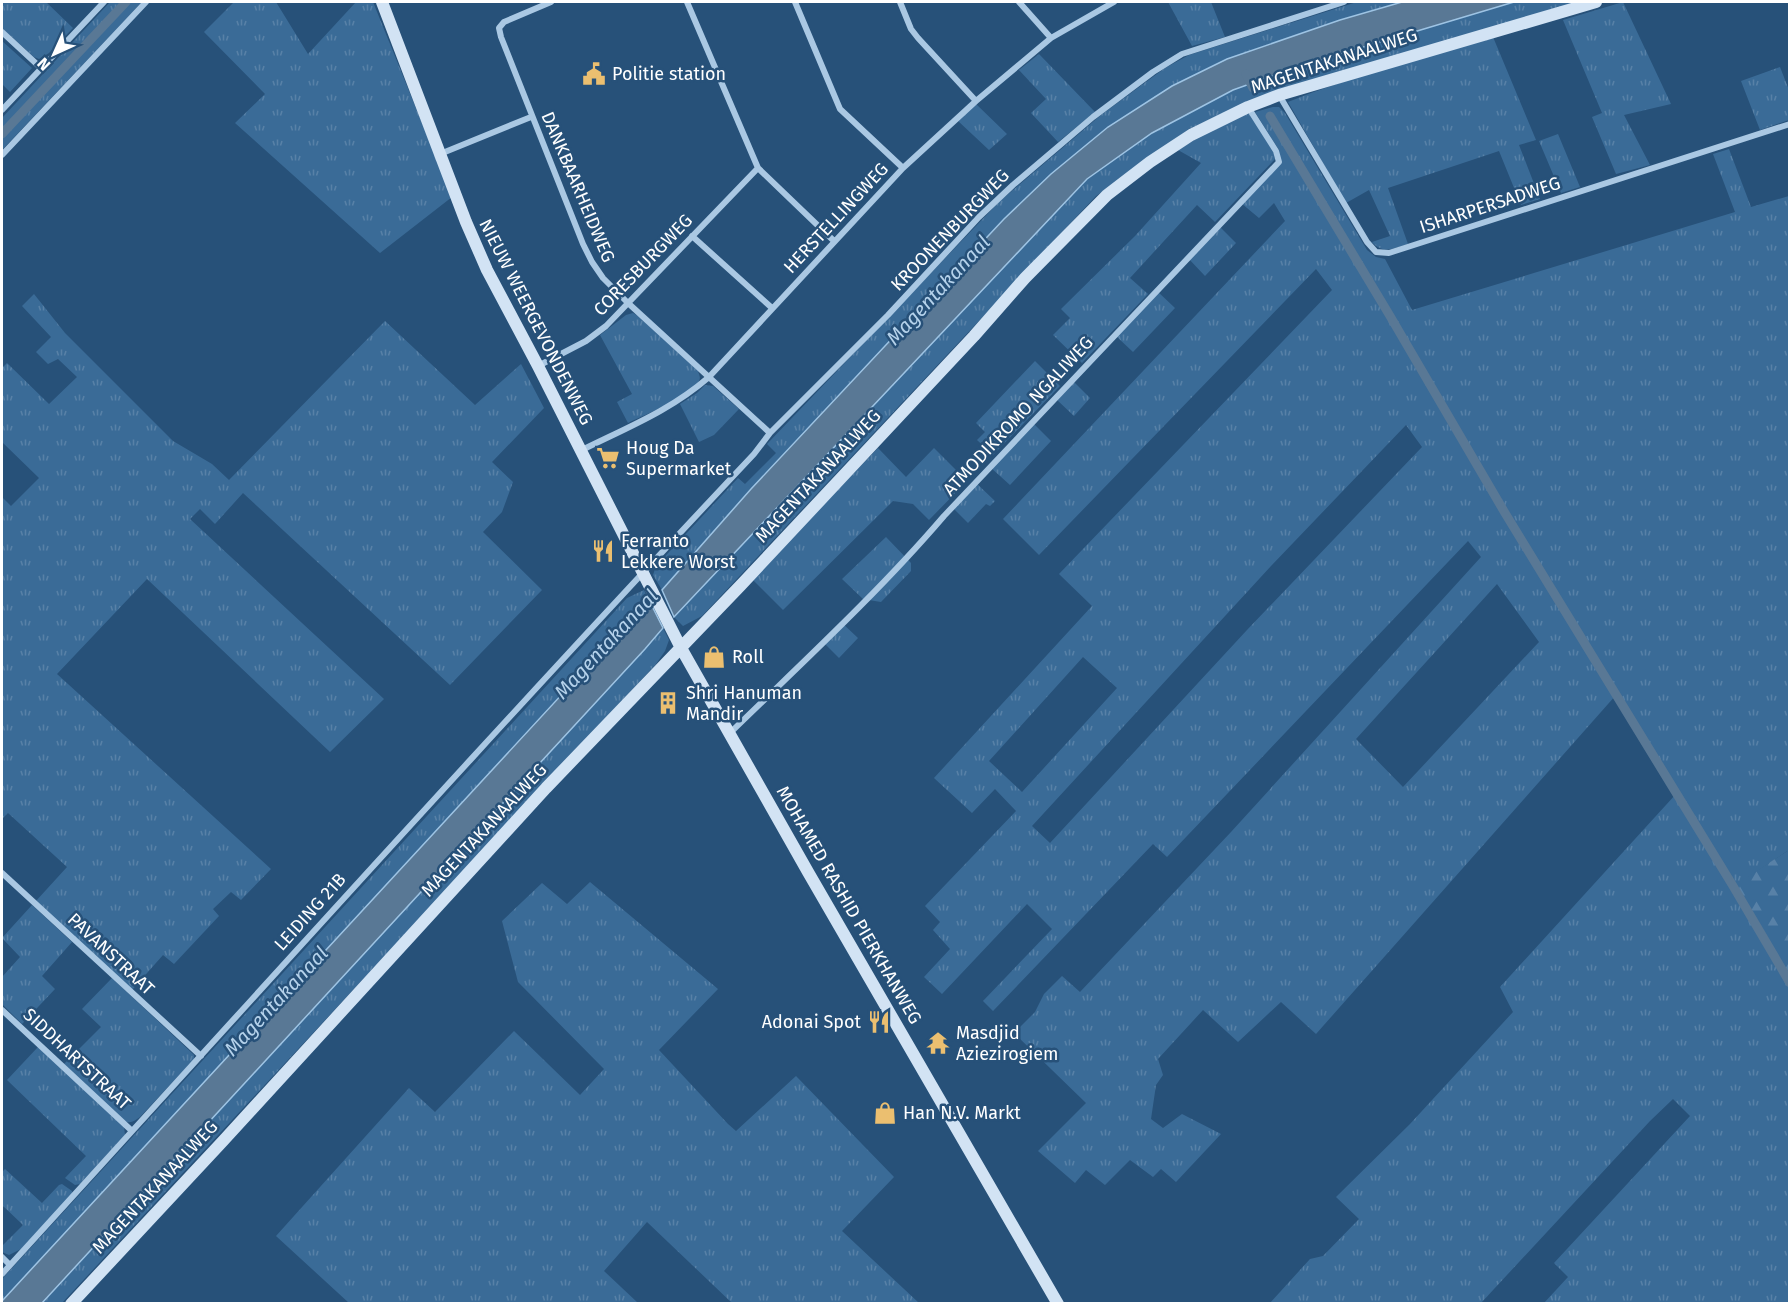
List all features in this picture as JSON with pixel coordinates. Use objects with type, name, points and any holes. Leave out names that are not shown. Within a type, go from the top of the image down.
[{"type":"street","points":[[2,110],[104,2]]},
{"type":"street","points":[[2,155],[146,2]]},
{"type":"street","name":"NIEUW WEERGEVONDENWEG","points":[[382,2],[466,222],[487,270],[681,648]]},
{"type":"street","name":"DANKBAARHEIDWEG","points":[[551,2],[504,22],[500,28],[501,37],[531,117],[592,262],[603,278],[628,303],[770,433]]},
{"type":"street","points":[[687,2],[758,168],[834,241]]},
{"type":"street","points":[[795,2],[840,109],[903,168]]},
{"type":"street","points":[[900,2],[911,29],[976,101]]},
{"type":"street","points":[[1019,2],[1051,38]]},
{"type":"street","name":"HERSTELLINGWEG","points":[[580,451],[661,411],[686,396],[709,377],[903,168],[976,101],[1051,38],[1114,2]]},
{"type":"street","name":"KROONENBURGWEG","points":[[644,573],[754,454],[770,433],[888,315],[979,217],[1093,117],[1153,72],[1182,54],[1344,2]]},
{"type":"street","name":"MAGENTAKANAALWEG","points":[[71,1304],[546,788],[681,648],[974,336],[1025,278],[1107,195],[1150,162],[1191,135],[1279,94],[1596,2]]},
{"type":"street","points":[[2,32],[41,68]]},
{"type":"street","name":"ISHARPERSADWEG","points":[[1279,94],[1367,242],[1376,252],[1389,253],[1790,124]]},
{"type":"street","name":"ATMODIKROMO NGALIWEG","points":[[730,733],[864,603],[1279,162],[1276,152],[1248,107]]},
{"type":"street","points":[[440,154],[531,117]]},
{"type":"street","name":"CORESBURGWEG","points":[[538,366],[586,341],[606,326],[758,168]]},
{"type":"street","points":[[692,236],[772,308]]},
{"type":"street","name":"LEIDING 21B","points":[[2,1274],[335,906],[644,573]]},
{"type":"street","name":"MOHAMED RASHID PIERKHANWEG","points":[[681,648],[813,881],[1059,1304]]},
{"type":"street","name":"PAVANSTRAAT","points":[[2,873],[201,1056]]},
{"type":"street","name":"SIDDHARTSTRAAT","points":[[2,1010],[132,1131]]},
{"type":"street","points":[[2,1257],[10,1265]]},
{"type":"green space","points":[[2,2],[46,2],[73,28],[49,53],[39,59],[2,28]]},
{"type":"green space","points":[[110,2],[142,2],[2,150],[2,118]]},
{"type":"green space","points":[[234,2],[276,2],[308,54],[356,2],[373,2],[452,197],[380,253],[235,123],[265,94],[204,32]]},
{"type":"green space","points":[[1168,2],[1211,2],[1225,37],[1192,46]]},
{"type":"green space","points":[[1357,2],[1402,2],[1339,20],[1227,59],[1172,86],[751,489],[662,590],[653,575],[656,566],[738,478],[745,484],[776,453],[767,444],[999,202],[1101,115],[1165,68],[1189,55]]},
{"type":"green space","points":[[1514,2],[1579,2],[1246,103],[1189,129],[1096,196],[702,616],[683,626],[674,617],[1087,179],[1152,133],[1233,90],[1297,67]]},
{"type":"green space","points":[[1623,2],[1671,104],[1624,115],[1650,165],[1616,174],[1592,117],[1602,113],[1563,20]]},
{"type":"green space","points":[[1493,37],[1536,140],[1519,145],[1540,199],[1521,205],[1499,151],[1388,188],[1408,244],[1389,249],[1376,246],[1372,242],[1390,236],[1369,190],[1346,203],[1288,102],[1364,75]]},
{"type":"green space","points":[[2,41],[32,68],[10,92],[2,84]]},
{"type":"green space","points":[[1039,54],[1095,112],[1058,142],[1031,113],[1046,99],[1019,70]]},
{"type":"green space","points":[[1780,67],[1789,90],[1789,120],[1760,130],[1741,81]]},
{"type":"green space","points":[[976,104],[1007,134],[989,150],[957,120]]},
{"type":"green space","points":[[1279,107],[1285,113],[1367,250],[1376,257],[1385,259],[1412,310],[1735,212],[1713,154],[1729,149],[1751,207],[1789,196],[1789,850],[1733,887],[1789,983],[1789,1303],[1544,1303],[1568,1277],[1554,1263],[1690,1116],[1673,1099],[1481,1303],[1270,1303],[1310,1259],[1323,1256],[1359,1219],[1336,1197],[1410,1124],[1513,1012],[1500,987],[1676,794],[1616,695],[1316,1034],[1281,1002],[1238,1042],[1203,1010],[1158,1059],[1163,1075],[1156,1085],[1151,1119],[1163,1128],[1182,1114],[1221,1134],[1176,1182],[1161,1169],[1153,1177],[1130,1160],[1105,1185],[1086,1170],[1075,1183],[1038,1151],[1086,1103],[1014,1033],[1035,1012],[1044,994],[1062,976],[1080,992],[1231,832],[1481,557],[1468,541],[1167,857],[1153,844],[993,1011],[983,1001],[1052,929],[1027,904],[942,994],[924,977],[950,949],[933,930],[940,922],[925,906],[1016,811],[995,789],[972,813],[934,778],[1092,606],[1059,574],[1332,290],[1316,269],[1039,555],[1003,519],[1285,221],[1274,203],[1259,218],[1241,203],[1280,162],[1279,150],[1255,112]],"holes":[[[1406,425],[1422,447],[1247,630],[1050,843],[1032,826],[1271,566]],[[1497,584],[1539,642],[1403,787],[1356,739]],[[1083,657],[1117,688],[1022,792],[989,761]]]},
{"type":"green space","points":[[1250,114],[1274,153],[1275,159],[1215,222],[1197,205],[1130,278],[1148,294],[1082,363],[1053,335],[1070,318],[1061,309],[1135,236],[1201,163],[1178,150],[1204,134]]},
{"type":"green space","points":[[1558,134],[1580,187],[1561,193],[1539,141]]},
{"type":"green space","points":[[1219,226],[1236,243],[1205,276],[1188,258]]},
{"type":"green space","points":[[1157,291],[1175,308],[1133,352],[1116,336]]},
{"type":"green space","points":[[34,294],[65,333],[173,441],[212,464],[229,480],[385,321],[475,405],[521,364],[544,408],[492,462],[513,482],[502,512],[483,532],[542,590],[450,685],[243,493],[215,524],[200,509],[190,519],[384,699],[330,752],[147,579],[57,674],[271,869],[241,900],[231,892],[213,909],[219,916],[174,964],[163,955],[132,990],[36,901],[67,867],[8,813],[2,819],[2,497],[11,506],[39,478],[2,442],[2,368],[7,363],[49,404],[77,377],[58,359],[48,364],[36,352],[51,337],[22,306]]},
{"type":"green space","points":[[633,313],[698,371],[700,378],[687,393],[628,423],[617,402],[632,394],[600,335],[626,315]]},
{"type":"green space","points":[[1035,361],[1060,386],[993,455],[977,440],[985,432],[976,423]]},
{"type":"green space","points":[[1073,381],[1090,398],[1074,416],[1056,399]]},
{"type":"green space","points":[[705,385],[713,386],[739,409],[714,435],[699,442],[680,404]]},
{"type":"green space","points":[[1033,423],[1051,441],[1010,485],[990,467]]},
{"type":"green space","points":[[878,448],[906,477],[934,448],[967,481],[929,520],[913,504],[893,501],[783,610],[752,579]]},
{"type":"green space","points":[[975,482],[995,501],[990,506],[986,504],[968,523],[951,506]]},
{"type":"green space","points":[[886,537],[911,563],[911,571],[881,602],[863,599],[842,579]]},
{"type":"green space","points":[[644,590],[649,600],[2,1301],[2,1279],[627,598]]},
{"type":"green space","points":[[842,623],[858,638],[839,658],[823,642]]},
{"type":"green space","points":[[663,628],[669,640],[656,664],[62,1303],[42,1304]]},
{"type":"green space","points":[[1789,850],[1789,983],[1733,886]]},
{"type":"green space","points":[[590,882],[718,989],[659,1050],[728,1124],[736,1131],[796,1076],[894,1177],[842,1231],[919,1303],[732,1303],[647,1222],[604,1271],[638,1303],[349,1303],[276,1236],[409,1088],[435,1112],[514,1031],[580,1095],[604,1069],[518,982],[502,921],[542,883],[567,904]]},
{"type":"green space","points":[[32,905],[72,942],[42,976],[55,989],[22,1024],[2,1004],[2,977],[20,957],[2,938]]},
{"type":"green space","points":[[112,978],[194,1055],[194,1059],[140,1117],[131,1122],[124,1121],[64,1064],[101,1027],[82,1009]]},
{"type":"green space","points":[[38,1047],[124,1127],[125,1135],[80,1184],[75,1185],[65,1178],[86,1156],[7,1080]]},
{"type":"green space","points":[[5,1169],[42,1203],[59,1185],[62,1184],[72,1191],[72,1194],[21,1249],[9,1255],[2,1252],[2,1244],[23,1225],[2,1205],[2,1172]]},
{"type":"water","name":"Magentakanaal","points":[[1402,2],[1514,2],[1297,67],[1233,90],[1152,133],[1087,179],[674,617],[662,590],[751,489],[1004,219],[1051,174],[1108,127],[1172,86],[1227,59],[1340,20]]},
{"type":"water","points":[[649,600],[663,628],[645,649],[42,1303],[2,1303],[2,1301]]},
{"type":"waterway","points":[[2,134],[126,2]]},
{"type":"waterway","points":[[1246,74],[1253,88]]},
{"type":"waterway","points":[[1270,116],[1505,513],[1790,983]]},
{"type":"place","name":"Politie station","points":[[594,74]]},
{"type":"place","name":"Houg Da Supermarket","points":[[608,458]]},
{"type":"place","name":"Ferranto Lekkere Worst","points":[[603,551]]},
{"type":"place","name":"Roll","points":[[714,657]]},
{"type":"place","name":"Shri Hanuman Mandir","points":[[668,703]]},
{"type":"place","name":"Adonai Spot","points":[[879,1022]]},
{"type":"place","name":"Masdjid Aziezirogiem","points":[[938,1043]]},
{"type":"place","name":"Han N.V. Markt","points":[[885,1113]]}]
